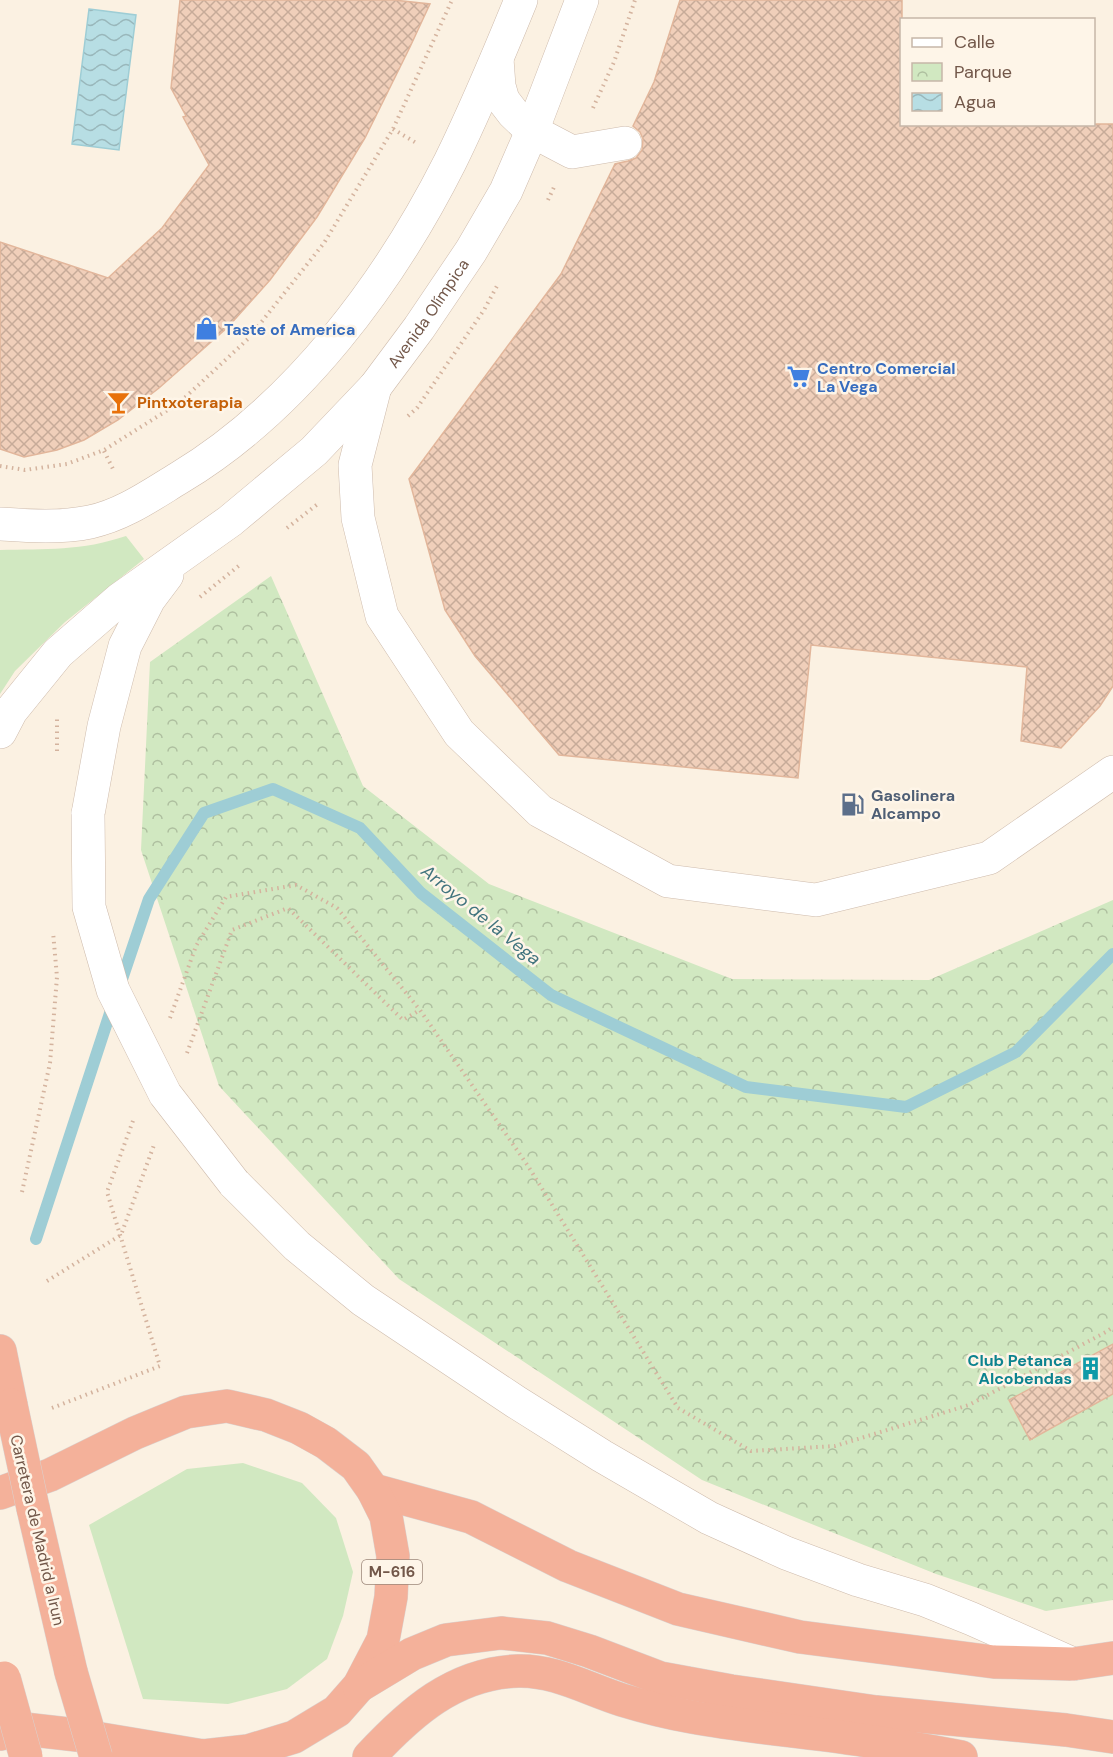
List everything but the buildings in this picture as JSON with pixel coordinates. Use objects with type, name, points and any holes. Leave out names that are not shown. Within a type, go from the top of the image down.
[{"type":"highway","name":"Carretera de Madrid a Irun","points":[[0,1351],[71,1672],[96,1757]]},
{"type":"highway","name":"M-616","points":[[0,1493],[50,1475],[135,1433],[186,1412],[227,1406],[266,1414],[299,1428],[326,1443],[356,1466],[373,1490],[386,1516],[393,1556],[391,1597],[383,1640],[359,1686],[338,1711],[294,1737],[248,1751],[203,1756],[77,1735],[24,1729],[0,1734]]},
{"type":"highway","points":[[373,1490],[471,1517],[568,1566],[678,1609],[800,1637],[994,1662],[1073,1664],[1113,1658]]},
{"type":"highway","name":"M-616","points":[[359,1686],[412,1654],[446,1640],[501,1633],[547,1638],[660,1678],[731,1691],[876,1712],[1113,1737]]},
{"type":"highway","points":[[2,1670],[26,1757]]},
{"type":"highway","points":[[369,1757],[397,1727],[428,1702],[459,1684],[488,1675],[518,1671],[552,1674],[622,1700],[692,1717],[854,1738],[962,1757]]},
{"type":"highway","points":[[581,1685],[640,1683],[660,1678]]},
{"type":"highway","points":[[731,1691],[854,1738]]},
{"type":"street","points":[[0,524],[36,527],[91,522],[131,507],[197,467],[237,438],[301,380],[343,330],[403,245],[449,162],[497,59],[521,0]]},
{"type":"street","name":"Avenida Olímpica","points":[[0,732],[11,711],[58,653],[120,599],[230,521],[314,451],[375,387],[419,328],[471,251],[506,191],[582,0]]},
{"type":"street","points":[[497,59],[499,86],[503,100],[513,113],[532,130],[572,152],[625,143]]},
{"type":"street","points":[[375,387],[355,465],[358,518],[382,616],[459,733],[540,811],[668,881],[816,900],[989,858],[1113,772]]},
{"type":"street","points":[[181,556],[149,599],[126,646],[104,726],[88,814],[89,907],[113,990],[165,1094],[234,1183],[297,1246],[363,1300],[516,1402],[602,1456],[700,1513],[786,1553],[858,1580],[925,1600],[1073,1664]]},
{"type":"path","points":[[0,465],[25,470],[67,464],[104,450],[179,403],[248,339],[330,234],[393,129],[452,0]]},
{"type":"path","points":[[57,712],[57,760]]},
{"type":"path","points":[[168,1024],[196,946],[226,897],[296,885],[337,908],[420,1010],[528,1166],[678,1408],[752,1451],[835,1446],[969,1405],[1113,1327]]},
{"type":"path","points":[[185,1060],[232,930],[288,908],[403,1020],[420,1010]]},
{"type":"path","points":[[22,1192],[50,1063],[57,977],[53,932]]},
{"type":"path","points":[[43,1412],[160,1366],[107,1192],[136,1114]]},
{"type":"path","points":[[47,1281],[121,1235],[157,1137]]},
{"type":"green space","points":[[126,536],[144,559],[65,622],[15,671],[0,694],[0,550],[79,547]]},
{"type":"green space","points":[[271,576],[363,786],[489,884],[732,979],[929,980],[1113,900],[1113,1600],[1046,1611],[936,1574],[702,1480],[399,1279],[219,1086],[141,850],[150,662]]},
{"type":"green space","points":[[243,1463],[302,1483],[336,1518],[353,1572],[343,1616],[327,1659],[287,1689],[228,1704],[143,1699],[89,1525],[187,1469]]},
{"type":"water","points":[[89,9],[136,15],[119,150],[72,144]]},
{"type":"waterway","name":"Arroyo de la Vega","points":[[120,985],[149,899],[204,813],[273,789],[360,828],[421,893],[551,995],[746,1087],[906,1107],[1016,1052],[1113,954]]},
{"type":"waterway","name":"Arroyo de la Vega","points":[[36,1239],[113,1004]]},
{"type":"place","name":"Taste of America","points":[[206,329]]},
{"type":"place","name":"Centro Comercial La Vega","points":[[799,377]]},
{"type":"place","name":"Pintxoterapia","points":[[119,402]]},
{"type":"place","name":"Gasolinera Alcampo","points":[[853,804]]},
{"type":"place","name":"Club Petanca Alcobendas","points":[[1090,1369]]}]
